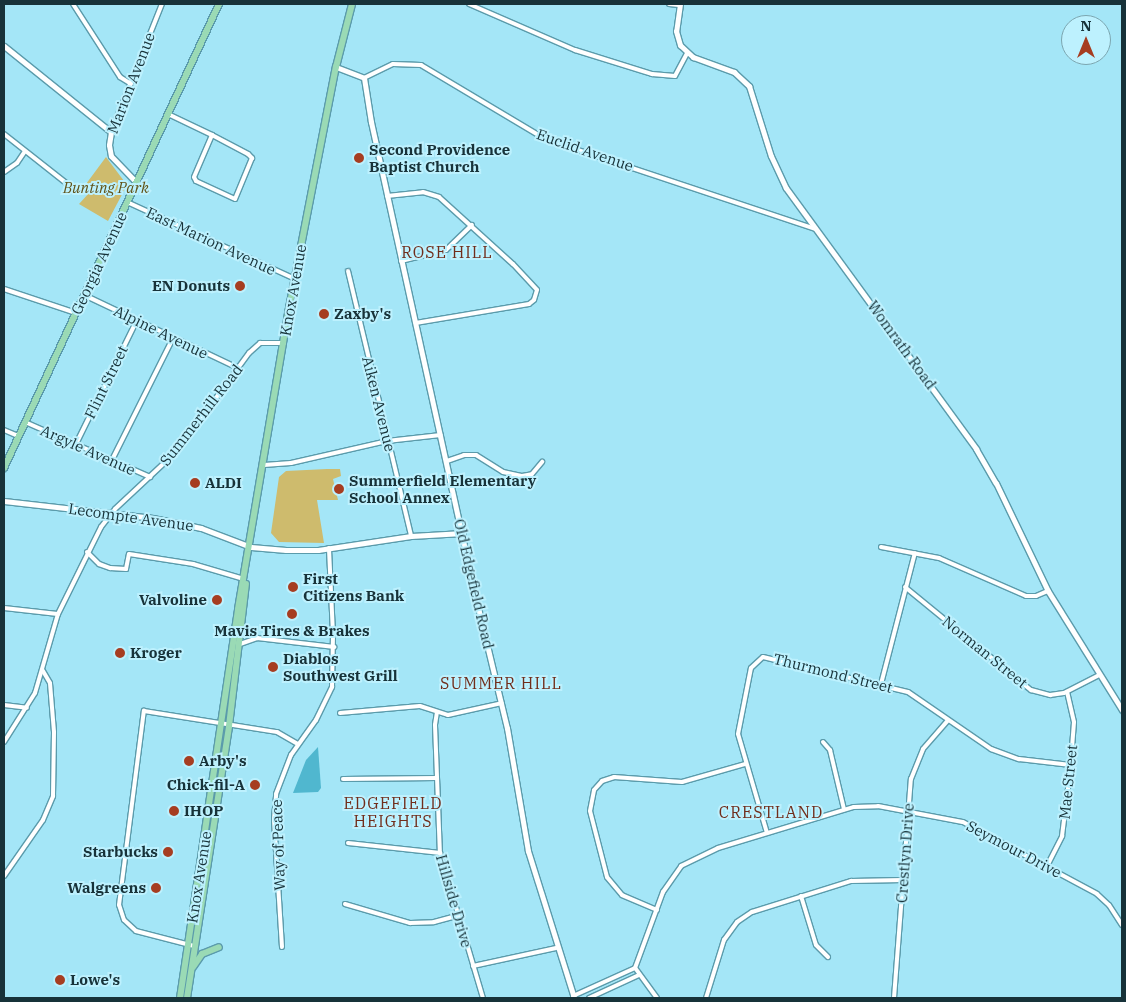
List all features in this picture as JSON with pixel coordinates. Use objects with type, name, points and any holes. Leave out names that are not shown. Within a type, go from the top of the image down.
[{"type":"main road","name":"Georgia Avenue","points":[[4,468],[219,4]]},
{"type":"main road","name":"Knox Avenue","points":[[226,725],[245,579],[294,279],[336,67],[352,4]]},
{"type":"main road","name":"Knox Avenue","points":[[180,998],[191,945],[240,644],[247,596],[245,579]]},
{"type":"main road","name":"Knox Avenue","points":[[186,998],[190,973],[191,945]]},
{"type":"main road","points":[[190,973],[202,954],[219,947]]},
{"type":"street","points":[[73,4],[120,77],[131,84]]},
{"type":"street","name":"Marion Avenue","points":[[136,182],[111,156],[109,145],[111,132],[162,4]]},
{"type":"street","points":[[469,4],[575,50],[652,74],[675,76],[687,53],[676,35],[680,4],[669,4]]},
{"type":"street","points":[[4,46],[111,132]]},
{"type":"street","name":"Womrath Road","points":[[687,53],[726,68],[746,82],[778,172],[976,449],[1048,591],[1122,710]]},
{"type":"street","name":"Euclid Avenue","points":[[364,78],[392,64],[421,65],[545,139],[817,229]]},
{"type":"street","points":[[336,67],[364,78]]},
{"type":"street","name":"Old Edgefield Road","points":[[364,78],[401,261],[502,703],[526,844],[556,948],[574,997]]},
{"type":"street","points":[[168,114],[212,136],[252,158],[235,199],[196,181],[194,177],[212,136]]},
{"type":"street","points":[[4,134],[71,187]]},
{"type":"street","points":[[4,172],[17,163],[25,151]]},
{"type":"street","points":[[387,196],[431,193],[472,225],[534,285],[536,297],[529,304],[416,323]]},
{"type":"street","name":"East Marion Avenue","points":[[127,202],[294,279]]},
{"type":"street","points":[[401,261],[446,250],[472,225]]},
{"type":"street","name":"Aiken Avenue","points":[[348,271],[411,536]]},
{"type":"street","points":[[4,289],[76,313]]},
{"type":"street","name":"Alpine Avenue","points":[[84,295],[238,368]]},
{"type":"street","name":"Flint Street","points":[[76,444],[137,320]]},
{"type":"street","points":[[112,460],[173,338]]},
{"type":"street","name":"Summerhill Road","points":[[4,742],[27,708],[43,671],[58,614],[87,552],[112,512],[150,478],[180,446],[238,368],[260,343],[284,342]]},
{"type":"street","name":"Argyle Avenue","points":[[25,422],[150,478]]},
{"type":"street","points":[[4,430],[18,436]]},
{"type":"street","points":[[264,465],[291,463],[387,441],[441,435]]},
{"type":"street","points":[[447,461],[476,455],[503,472],[522,476],[532,474],[542,462]]},
{"type":"street","name":"Lecompte Avenue","points":[[4,501],[112,512],[202,528],[251,547],[286,550],[329,548],[411,536],[463,533]]},
{"type":"street","points":[[881,547],[939,558],[1017,592],[1034,597],[1048,591]]},
{"type":"street","name":"Way of Peace","points":[[282,947],[274,812],[281,778],[298,744],[316,720],[332,687],[334,647],[329,548]]},
{"type":"street","points":[[87,552],[98,564],[110,568],[126,569],[129,554],[193,564],[245,579]]},
{"type":"street","points":[[880,684],[915,553]]},
{"type":"street","name":"Norman Street","points":[[905,587],[1026,688],[1050,695],[1067,692],[1099,675]]},
{"type":"street","points":[[4,608],[58,614]]},
{"type":"street","points":[[242,627],[258,638]]},
{"type":"street","points":[[240,644],[258,638],[334,647]]},
{"type":"street","name":"Thurmond Street","points":[[766,833],[739,741],[739,720],[751,668],[760,658],[776,658],[914,694],[985,746],[1006,756],[1071,765]]},
{"type":"street","points":[[4,876],[43,820],[53,796],[54,732],[50,683],[43,671]]},
{"type":"street","name":"Mae Street","points":[[1046,868],[1062,836],[1071,765],[1074,722],[1067,692]]},
{"type":"street","points":[[340,713],[420,706],[448,715],[502,703]]},
{"type":"street","points":[[4,705],[27,708]]},
{"type":"street","points":[[191,945],[136,931],[124,920],[119,905],[144,711],[277,732],[298,744]]},
{"type":"street","name":"Hillside Drive","points":[[437,712],[434,725],[440,853],[457,916],[483,998]]},
{"type":"street","name":"Crestlyn Drive","points":[[894,998],[909,810],[915,766],[923,750],[948,720]]},
{"type":"street","points":[[823,742],[830,750],[844,809]]},
{"type":"street","points":[[657,910],[622,895],[607,877],[590,811],[594,790],[602,781],[614,776],[682,782],[745,764]]},
{"type":"street","points":[[344,779],[437,778]]},
{"type":"street","name":"Seymour Drive","points":[[635,968],[667,885],[687,861],[766,833],[844,809],[878,806],[909,810],[963,822],[1102,898],[1122,925]]},
{"type":"street","points":[[348,843],[440,853]]},
{"type":"street","points":[[706,998],[724,940],[737,922],[752,912],[859,879],[903,880]]},
{"type":"street","points":[[801,896],[816,945],[828,957]]},
{"type":"street","points":[[345,904],[417,924],[457,916]]},
{"type":"street","points":[[473,966],[556,948]]},
{"type":"street","points":[[574,997],[635,968],[658,998]]},
{"type":"street","points":[[589,998],[639,975]]},
{"type":"green space","name":"Bunting Park","points":[[106,157],[127,185],[108,221],[79,204],[89,193],[86,184]]},
{"type":"green space","points":[[340,469],[341,476],[333,479],[338,500],[317,500],[324,543],[279,542],[271,533],[279,477],[286,471]]},
{"type":"water","points":[[318,747],[321,788],[318,792],[293,793],[306,760]]},
{"type":"place","name":"Second Providence Baptist Church","points":[[359,158]]},
{"type":"place","name":"EN Donuts","points":[[240,286]]},
{"type":"place","name":"Zaxby's","points":[[324,314]]},
{"type":"place","name":"ALDI","points":[[195,483]]},
{"type":"place","name":"Summerfield Elementary School Annex","points":[[339,489]]},
{"type":"place","name":"First Citizens Bank","points":[[293,587]]},
{"type":"place","name":"Valvoline","points":[[217,600]]},
{"type":"place","name":"Mavis Tires & Brakes","points":[[292,614]]},
{"type":"place","name":"Kroger","points":[[120,653]]},
{"type":"place","name":"Diablos Southwest Grill","points":[[273,667]]},
{"type":"place","name":"Arby's","points":[[189,761]]},
{"type":"place","name":"Chick-fil-A","points":[[255,785]]},
{"type":"place","name":"IHOP","points":[[174,811]]},
{"type":"place","name":"Starbucks","points":[[168,852]]},
{"type":"place","name":"Walgreens","points":[[156,888]]},
{"type":"place","name":"Lowe's","points":[[60,980]]},
{"type":"district","name":"ROSE HILL","points":[[447,252]]},
{"type":"district","name":"SUMMER HILL","points":[[501,683]]},
{"type":"district","name":"EDGEFIELD HEIGHTS","points":[[393,812]]},
{"type":"district","name":"CRESTLAND","points":[[771,812]]}]
